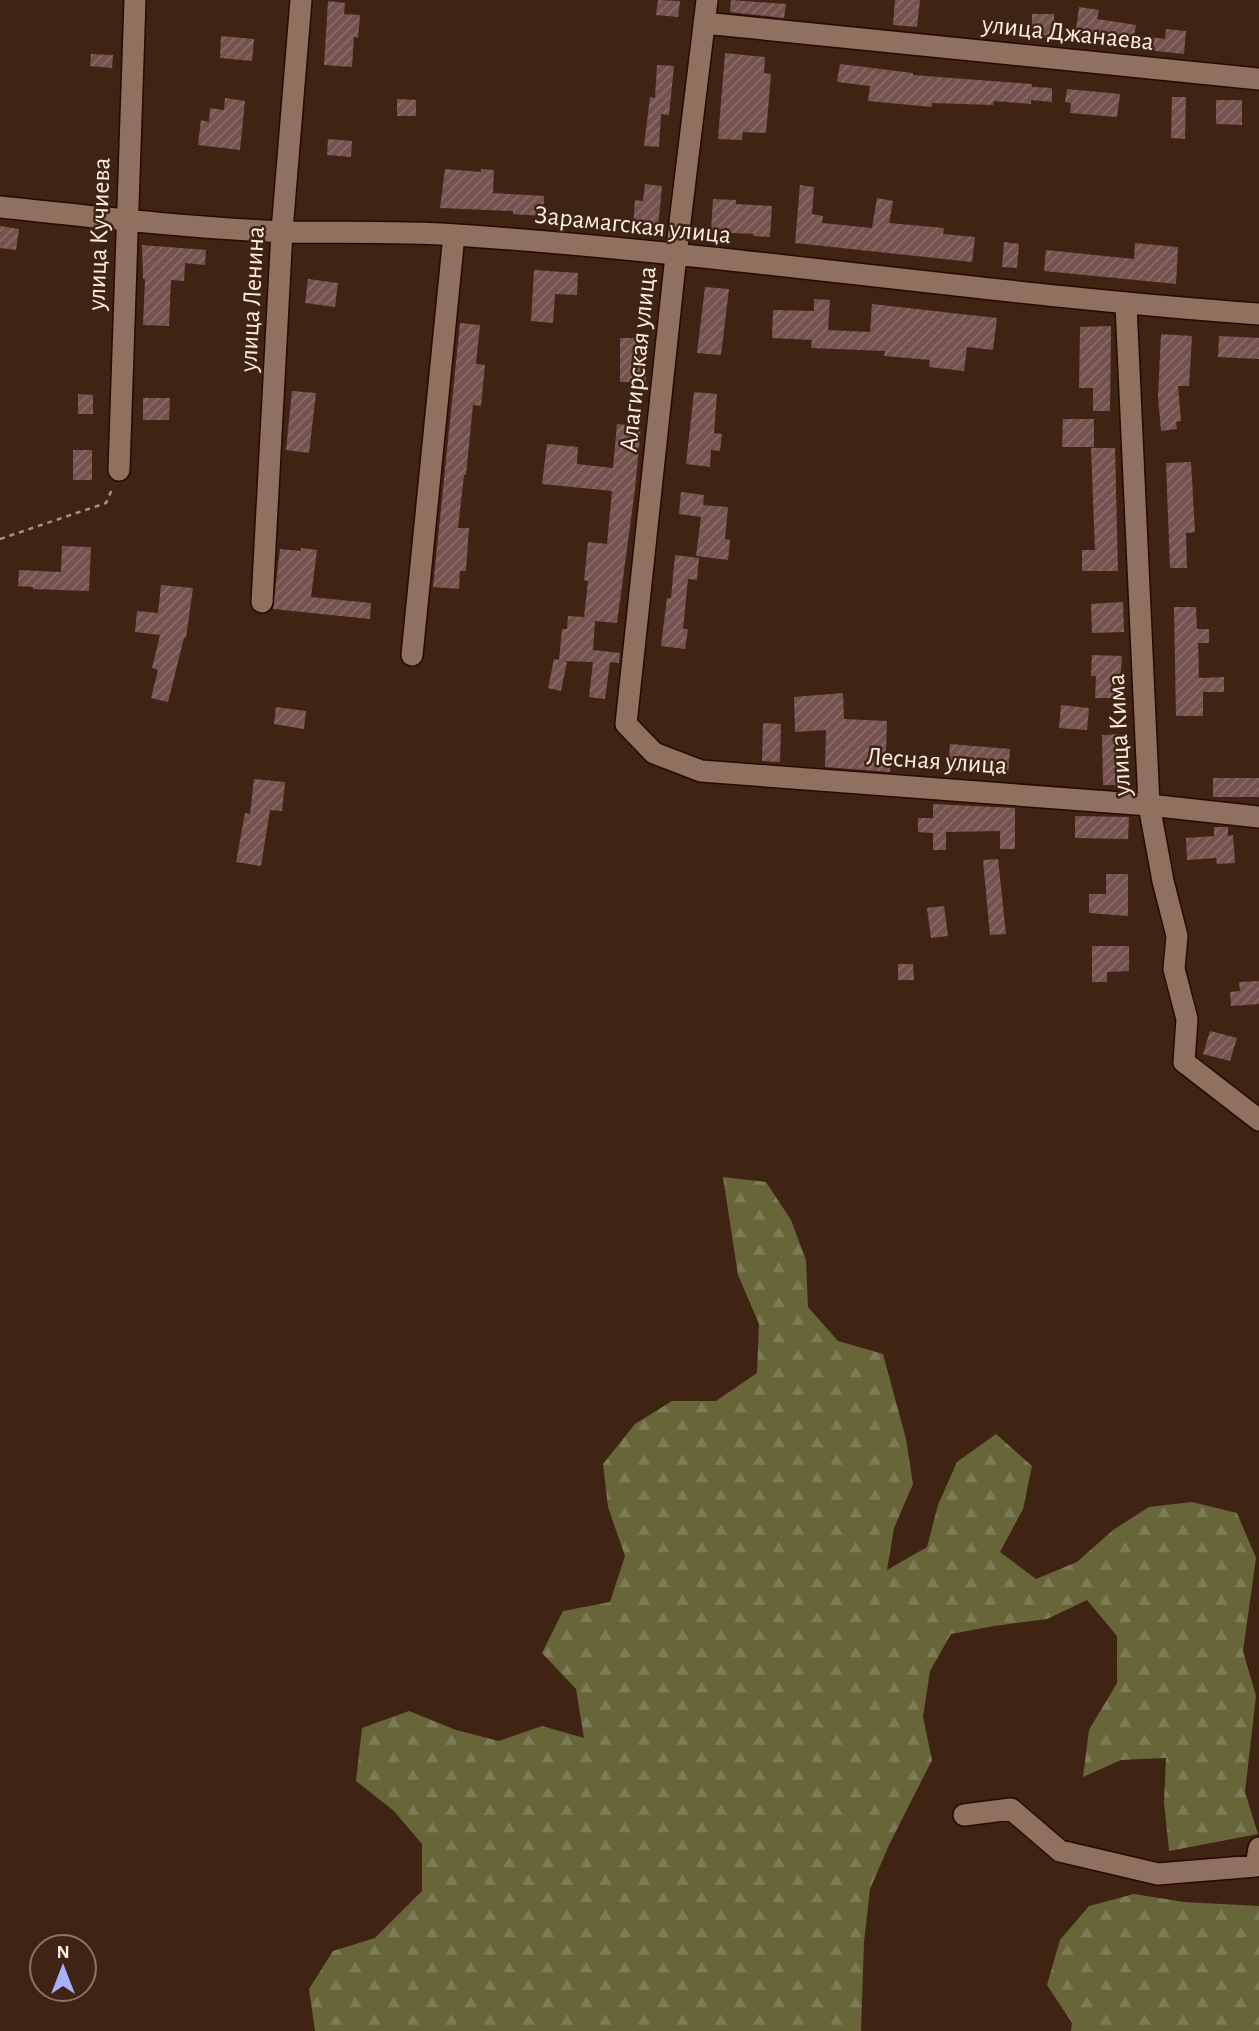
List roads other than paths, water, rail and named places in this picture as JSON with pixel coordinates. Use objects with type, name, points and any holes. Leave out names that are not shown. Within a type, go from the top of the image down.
[{"type":"street","name":"улица Кучиева","points":[[119,470],[135,0]]},
{"type":"street","name":"улица Ленина","points":[[262,602],[282,232],[301,0]]},
{"type":"street","name":"Алагирская улица","points":[[626,724],[676,255],[707,0]]},
{"type":"street","name":"улица Джанаева","points":[[704,23],[1259,79]]},
{"type":"street","name":"Зарамагская улица","points":[[0,207],[282,232],[454,235],[676,255],[1126,305],[1259,314]]},
{"type":"street","points":[[412,655],[454,235]]},
{"type":"street","name":"улица Кима","points":[[1126,305],[1149,805],[1163,881],[1177,936],[1174,969],[1187,1019],[1184,1062],[1259,1120]]},
{"type":"street","name":"Лесная улица","points":[[626,724],[654,753],[701,771],[1149,805],[1259,817]]},
{"type":"street","points":[[964,1815],[1011,1809],[1060,1851],[1158,1874],[1256,1866],[1259,1848]]}]
